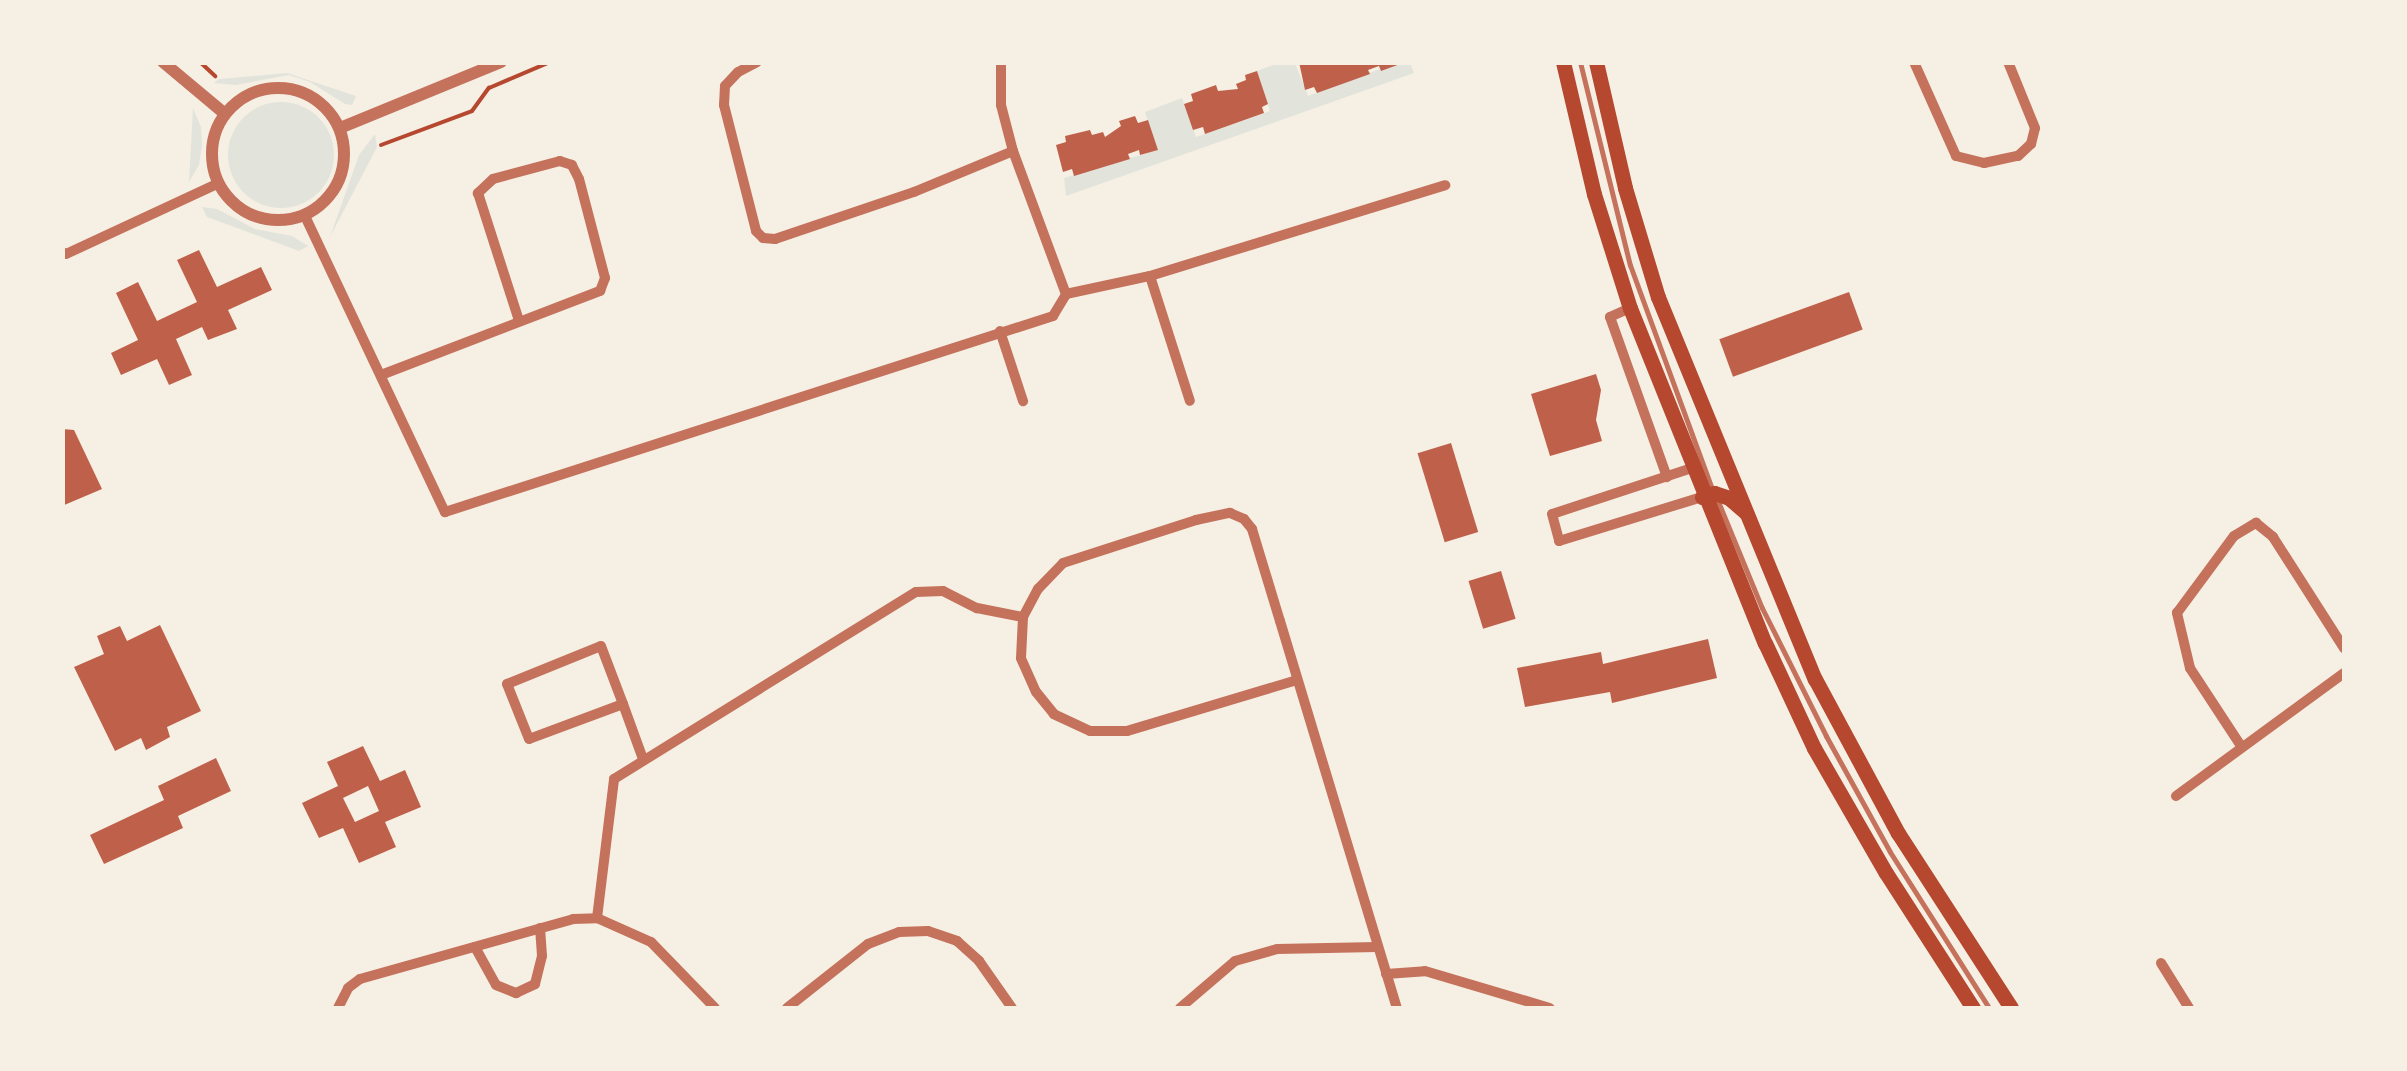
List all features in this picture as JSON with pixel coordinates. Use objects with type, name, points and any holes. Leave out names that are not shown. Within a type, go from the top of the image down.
[{"type":"main road","points":[[1563,62],[1594,194],[1630,308],[1692,468],[1708,495],[1814,748],[1886,874],[1973,1008]]},
{"type":"main road","points":[[1596,62],[1642,247],[1665,317],[1815,679],[1898,833],[2011,1008]]},
{"type":"main road","points":[[1708,495],[1723,471],[1722,451]]},
{"type":"main road","points":[[1708,495],[1729,498],[1749,516]]},
{"type":"street","points":[[163,62],[224,113]]},
{"type":"street","points":[[340,128],[500,62]]},
{"type":"street","points":[[758,62],[738,72],[726,86],[724,104],[756,231],[763,238],[774,239],[914,192],[1012,152]]},
{"type":"street","points":[[1001,62],[1001,104],[1012,152],[1066,294]]},
{"type":"street","points":[[1914,62],[1956,156],[1984,163],[2018,156],[2031,144],[2035,128],[2008,62]]},
{"type":"street","points":[[282,88],[317,100],[340,128],[344,154],[341,174],[330,196],[304,214],[277,220],[254,215],[236,205],[219,184],[213,168],[214,136],[224,113],[259,90],[282,88]]},
{"type":"street","points":[[381,375],[584,300],[600,290],[605,278],[579,178],[572,165],[560,162],[493,180],[478,193],[519,321]]},
{"type":"street","points":[[62,252],[66,254],[219,184]]},
{"type":"street","points":[[304,214],[445,512],[1053,316],[1066,294],[1150,276],[1445,185]]},
{"type":"street","points":[[1150,276],[1190,401]]},
{"type":"street","points":[[1630,308],[1610,317],[1667,476]]},
{"type":"street","points":[[1000,330],[1023,401]]},
{"type":"street","points":[[1692,468],[1552,514],[1559,541],[1708,495]]},
{"type":"street","points":[[1297,680],[1126,732],[1090,731],[1054,714],[1036,692],[1021,658],[1023,617],[1038,589],[1063,563],[1230,513],[1252,529],[1397,1008]]},
{"type":"street","points":[[2242,746],[2190,668],[2178,613],[2234,536],[2256,523],[2273,537],[2344,648]]},
{"type":"street","points":[[597,918],[614,779],[916,592],[943,591],[977,608],[1023,617]]},
{"type":"street","points":[[624,704],[528,739],[508,684],[601,646],[624,704],[643,759]]},
{"type":"street","points":[[2176,796],[2344,673]]},
{"type":"street","points":[[338,1008],[348,988],[360,979],[572,919],[597,918],[651,942],[715,1008]]},
{"type":"street","points":[[475,947],[496,985],[516,993],[534,984],[542,956],[540,928]]},
{"type":"street","points":[[787,1008],[868,944],[899,932],[928,931],[957,940],[979,961],[1012,1008]]},
{"type":"street","points":[[1180,1008],[1234,960],[1277,949],[1377,947]]},
{"type":"street","points":[[2162,963],[2189,1008]]},
{"type":"street","points":[[1386,974],[1425,970],[1550,1008]]},
{"type":"lane","points":[[1580,62],[1630,266],[1708,495],[1834,752],[1890,852],[1989,1008]]},
{"type":"path","points":[[200,62],[215,76]]},
{"type":"path","points":[[381,145],[472,111],[490,88],[550,62]]},
{"type":"shaded area","points":[[1279,63],[1295,63],[1308,96],[1396,63],[1410,63],[1414,73],[1066,196],[1064,178],[1157,150],[1145,112],[1182,98],[1196,137],[1270,111],[1257,71]]},
{"type":"shaded area","points":[[287,73],[356,96],[352,105],[345,104],[310,82],[289,75],[236,85],[214,83],[219,79]]},
{"type":"shaded area","points":[[281,102],[301,106],[319,117],[330,135],[334,155],[330,175],[319,193],[301,204],[281,208],[261,204],[243,193],[232,175],[228,155],[232,135],[243,117],[261,106]]},
{"type":"shaded area","points":[[193,108],[201,127],[202,146],[199,165],[189,182]]},
{"type":"shaded area","points":[[375,134],[377,147],[330,237],[359,155]]},
{"type":"shaded area","points":[[202,207],[217,209],[255,229],[292,236],[308,246],[299,251],[207,217]]},
{"type":"building","points":[[1299,62],[1403,63],[1381,71],[1379,66],[1368,70],[1370,74],[1317,93],[1314,87],[1305,90]]},
{"type":"building","points":[[1257,71],[1268,104],[1262,107],[1264,113],[1205,134],[1203,127],[1193,130],[1184,104],[1193,101],[1191,94],[1216,85],[1218,91],[1238,89],[1236,84],[1246,80],[1245,75]]},
{"type":"building","points":[[1135,116],[1138,123],[1148,120],[1158,150],[1140,155],[1139,150],[1128,154],[1130,159],[1074,176],[1072,169],[1063,172],[1056,145],[1066,142],[1065,136],[1090,130],[1092,135],[1103,132],[1105,137],[1121,126],[1119,121]]},
{"type":"building","points":[[199,250],[217,287],[261,267],[272,290],[228,310],[237,329],[208,340],[202,327],[176,339],[192,375],[169,385],[157,359],[121,375],[111,353],[138,340],[116,293],[138,282],[157,321],[197,302],[177,260]]},
{"type":"building","points":[[1849,292],[1863,330],[1733,377],[1719,339]]},
{"type":"building","points":[[1596,374],[1601,390],[1596,420],[1602,441],[1550,456],[1531,394]]},
{"type":"building","points":[[62,429],[74,430],[102,489],[62,506]]},
{"type":"building","points":[[1451,443],[1478,532],[1445,542],[1418,453]]},
{"type":"building","points":[[1501,571],[1516,619],[1483,629],[1468,581]]},
{"type":"building","points":[[160,625],[201,711],[167,727],[170,737],[146,750],[141,738],[115,751],[74,667],[104,654],[97,636],[120,626],[127,641]]},
{"type":"building","points":[[1708,639],[1717,678],[1612,703],[1610,692],[1525,707],[1517,668],[1601,652],[1603,664]]},
{"type":"building","points":[[363,746],[380,781],[405,770],[421,807],[385,822],[396,847],[359,863],[343,828],[319,838],[302,803],[338,786],[327,762]],"holes":[[[368,786],[379,811],[355,822],[343,798]]]},
{"type":"building","points":[[216,758],[231,791],[178,816],[183,828],[104,864],[90,835],[164,800],[158,786]]}]
